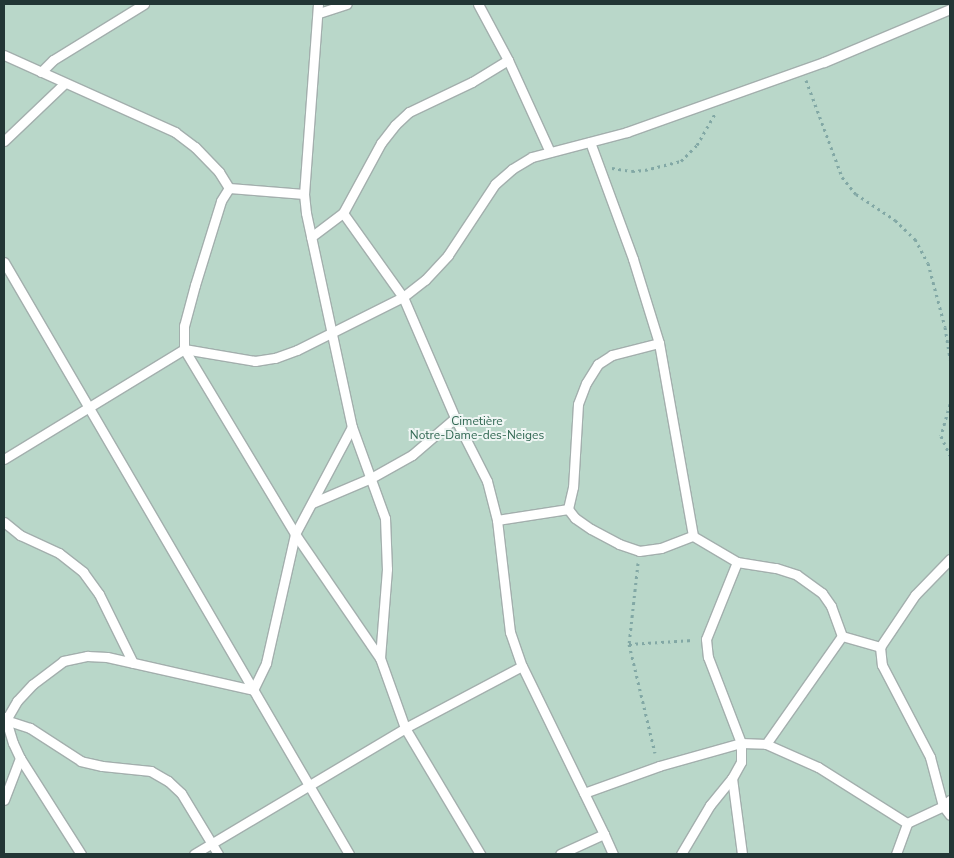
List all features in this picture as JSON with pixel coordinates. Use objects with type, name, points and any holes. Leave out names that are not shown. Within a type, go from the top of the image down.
[{"type":"lane","points":[[41,72],[52,60],[144,4]]},
{"type":"lane","points":[[347,4],[318,8],[304,194],[352,427],[385,518],[387,569],[380,658]]},
{"type":"lane","points":[[478,4],[508,60],[550,152]]},
{"type":"lane","points":[[4,459],[184,349],[254,361],[297,350],[403,297],[425,280],[448,255],[495,184],[512,169],[532,157],[627,132],[715,101],[890,36],[950,9]]},
{"type":"lane","points":[[4,55],[175,132],[207,159],[219,172],[229,188]]},
{"type":"lane","points":[[312,237],[343,212],[381,143],[394,125],[409,112],[472,82],[508,60]]},
{"type":"lane","points":[[4,141],[65,83]]},
{"type":"lane","points":[[590,142],[633,259],[659,343],[693,536],[737,562],[776,568],[798,575],[812,584],[831,606],[842,636]]},
{"type":"lane","points":[[229,188],[304,194]]},
{"type":"lane","points":[[229,188],[221,201],[195,285],[184,326],[184,349],[296,534],[380,658],[405,728],[480,854]]},
{"type":"lane","points":[[343,212],[403,297],[455,418],[487,481],[497,520],[510,632],[522,666],[613,854]]},
{"type":"lane","points":[[4,262],[349,854]]},
{"type":"lane","points":[[568,509],[573,487],[578,404],[586,383],[598,364],[612,355],[659,343]]},
{"type":"lane","points":[[312,502],[371,478],[412,455],[455,418]]},
{"type":"lane","points":[[253,690],[266,663],[296,534],[352,427]]},
{"type":"lane","points":[[497,520],[568,509]]},
{"type":"lane","points":[[568,509],[575,518],[591,529],[619,544],[639,551],[661,548],[693,536]]},
{"type":"lane","points":[[4,522],[20,535],[59,553],[83,572],[99,594],[132,663]]},
{"type":"lane","points":[[950,559],[915,595],[880,647],[882,665],[930,757],[950,815]]},
{"type":"lane","points":[[681,854],[710,805],[732,778],[741,762],[741,743],[708,657],[706,639],[737,562]]},
{"type":"lane","points":[[842,636],[880,647]]},
{"type":"lane","points":[[766,744],[842,636]]},
{"type":"lane","points":[[5,718],[17,701],[33,684],[63,661],[86,656],[107,657],[253,690]]},
{"type":"lane","points":[[194,854],[405,728],[522,666]]},
{"type":"lane","points":[[5,718],[20,758],[81,854]]},
{"type":"lane","points":[[5,718],[30,728],[80,761],[102,766],[151,771],[168,781],[181,793],[218,854]]},
{"type":"lane","points":[[584,793],[658,766],[741,743],[766,744],[818,767],[907,823]]},
{"type":"lane","points":[[4,800],[20,758]]},
{"type":"lane","points":[[732,778],[742,854]]},
{"type":"lane","points":[[896,854],[907,823],[947,803]]},
{"type":"lane","points":[[560,854],[604,834]]},
{"type":"path","points":[[802,70],[842,176],[856,194],[895,220],[915,239],[928,263],[945,327],[950,360]]},
{"type":"path","points":[[597,164],[632,171],[657,169],[680,161],[697,145],[706,131],[715,114],[715,101]]},
{"type":"path","points":[[950,404],[942,436],[950,455]]},
{"type":"path","points":[[639,551],[637,589],[629,644],[658,766]]},
{"type":"path","points":[[629,644],[706,639]]},
{"type":"green space","name":"Cimetière Notre-Dame-des-Neiges","points":[[4,4],[950,4],[950,854],[4,854]]}]
